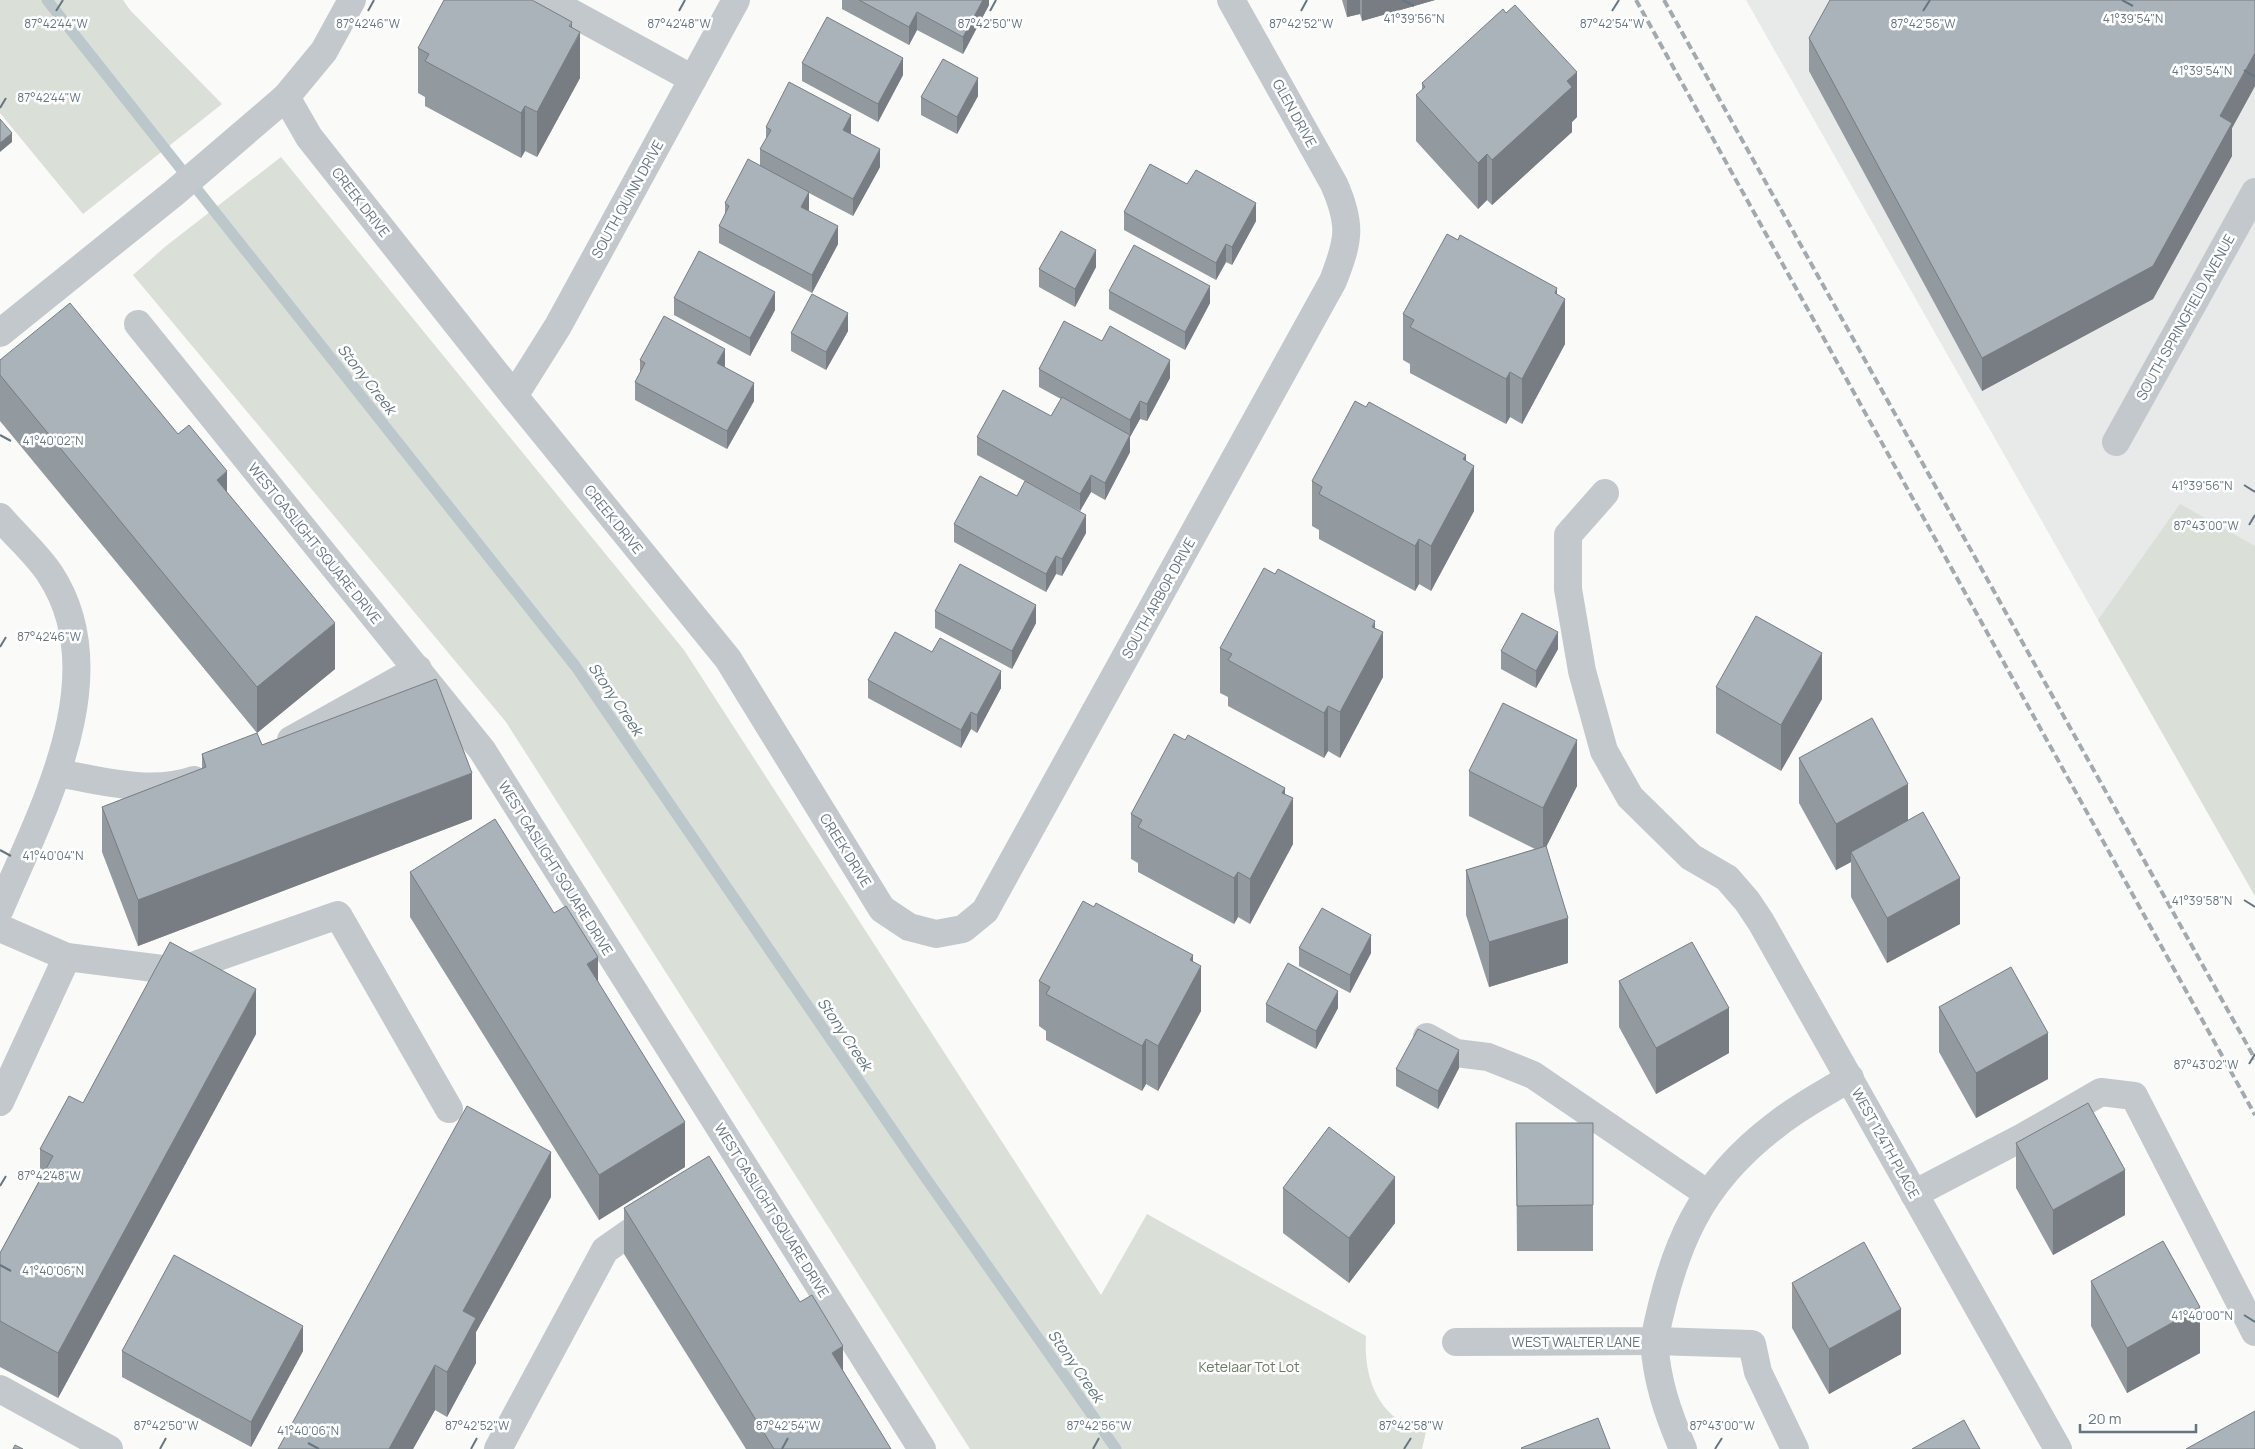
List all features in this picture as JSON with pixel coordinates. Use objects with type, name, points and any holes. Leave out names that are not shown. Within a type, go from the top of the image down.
[{"type":"street","points":[[0,333],[174,193],[286,97],[324,51],[352,0]]},
{"type":"street","points":[[548,0],[693,79]]},
{"type":"street","name":"SOUTH QUINN DRIVE","points":[[514,396],[558,326],[736,0]]},
{"type":"street","name":"GLEN DRIVE","points":[[1231,0],[1334,184],[1345,210],[1347,231]]},
{"type":"street","name":"CREEK DRIVE","points":[[286,97],[309,136],[514,396],[728,659],[882,909],[909,927],[936,934]]},
{"type":"street","name":"SOUTH SPRINGFIELD AVENUE","points":[[2116,442],[2255,192]]},
{"type":"street","name":"SOUTH ARBOR DRIVE","points":[[936,934],[963,930],[985,910],[1333,281],[1344,253],[1347,231]]},
{"type":"street","name":"WEST GASLIGHT SQUARE DRIVE","points":[[138,324],[482,750],[922,1449]]},
{"type":"street","name":"WEST 124TH PLACE","points":[[1605,493],[1568,535],[1568,589],[1582,671],[1604,750],[1630,797],[1691,857],[1727,878],[1747,901],[1850,1078],[2058,1449]]},
{"type":"street","points":[[0,517],[50,574],[70,614],[76,654],[76,701],[58,773],[0,909]]},
{"type":"street","points":[[271,751],[418,669]]},
{"type":"street","points":[[58,773],[119,785],[178,786],[216,772]]},
{"type":"street","points":[[0,928],[67,957],[178,971],[338,915],[449,1108]]},
{"type":"street","points":[[0,1102],[67,957]]},
{"type":"street","points":[[1422,1034],[1456,1054],[1488,1057],[1533,1076],[1708,1194]]},
{"type":"street","name":"WEST WALTER LANE","points":[[1456,1342],[1654,1340],[1671,1267],[1691,1221],[1714,1183],[1741,1153],[1777,1124],[1850,1078]]},
{"type":"street","points":[[1914,1194],[2023,1137],[2101,1092],[2134,1096],[2255,1332]]},
{"type":"street","points":[[714,1173],[738,1156]]},
{"type":"street","points":[[498,1449],[605,1250],[675,1200]]},
{"type":"street","points":[[1683,1449],[1671,1421],[1656,1372],[1654,1340],[1752,1344],[1758,1372],[1795,1449]]},
{"type":"street","points":[[0,1389],[109,1449]]},
{"type":"shaded area","points":[[1746,0],[2255,0],[2255,896],[2098,620]]},
{"type":"green space","points":[[0,0],[123,0],[130,10],[222,104],[83,214],[0,113]]},
{"type":"green space","name":"Ketelaar Tot Lot","points":[[281,157],[684,650],[1101,1295],[1147,1214],[1366,1336],[1369,1372],[1377,1395],[1391,1414],[1401,1422],[1426,1432],[1422,1449],[970,1449],[506,722],[133,275],[166,246]]},
{"type":"green space","points":[[2180,504],[2255,546],[2255,896],[2098,620]]},
{"type":"building","points":[[444,0],[532,0],[572,22],[569,26],[580,32],[537,112],[525,106],[521,113],[425,61],[429,54],[418,48]]},
{"type":"building","points":[[859,0],[983,0],[963,37],[917,12],[909,27]]},
{"type":"building","points":[[1830,0],[2255,0],[2255,53],[2220,116],[2232,123],[2153,266],[1982,358],[1809,38]]},
{"type":"building","points":[[1515,5],[1577,72],[1567,81],[1572,87],[1492,160],[1487,154],[1478,163],[1416,95],[1425,87],[1422,83],[1503,9],[1506,13]]},
{"type":"building","points":[[827,17],[903,58],[878,104],[802,63]]},
{"type":"building","points":[[943,59],[978,78],[957,117],[921,97]]},
{"type":"building","points":[[789,82],[851,115],[843,130],[880,149],[853,199],[760,149],[771,130],[766,127]]},
{"type":"building","points":[[0,119],[12,133],[0,143]]},
{"type":"building","points":[[748,159],[809,192],[801,207],[838,226],[812,275],[719,226],[729,206],[725,203]]},
{"type":"building","points":[[1150,164],[1187,184],[1196,170],[1256,203],[1232,247],[1226,244],[1216,263],[1124,212]]},
{"type":"building","points":[[1061,231],[1096,250],[1075,289],[1039,269]]},
{"type":"building","points":[[1447,234],[1458,240],[1460,235],[1557,288],[1555,293],[1565,299],[1522,379],[1510,372],[1506,379],[1410,327],[1414,320],[1403,314]]},
{"type":"building","points":[[1134,245],[1210,286],[1185,332],[1109,291]]},
{"type":"building","points":[[699,251],[775,292],[750,338],[674,298]]},
{"type":"building","points":[[812,294],[848,313],[826,352],[791,333]]},
{"type":"building","points":[[70,303],[178,434],[189,425],[227,471],[217,480],[335,623],[257,687],[0,375],[0,360]]},
{"type":"building","points":[[664,316],[725,349],[717,363],[754,383],[727,431],[635,382],[645,363],[640,360]]},
{"type":"building","points":[[1064,321],[1102,341],[1110,326],[1170,360],[1147,404],[1140,401],[1130,420],[1039,369]]},
{"type":"building","points":[[1003,390],[1051,416],[1062,397],[1130,435],[1105,483],[1091,475],[1080,494],[977,437]]},
{"type":"building","points":[[1355,401],[1366,407],[1369,402],[1466,455],[1463,459],[1474,466],[1431,546],[1419,539],[1415,546],[1319,494],[1322,487],[1312,481]]},
{"type":"building","points":[[980,476],[1017,496],[1025,481],[1086,515],[1062,559],[1056,556],[1046,574],[954,524]]},
{"type":"building","points":[[960,564],[1036,605],[1012,651],[935,611]]},
{"type":"building","points":[[1264,568],[1275,574],[1278,569],[1375,621],[1372,627],[1383,632],[1340,712],[1328,706],[1324,713],[1228,660],[1232,654],[1220,648]]},
{"type":"building","points":[[1522,613],[1558,632],[1536,671],[1501,651]]},
{"type":"building","points":[[1756,616],[1822,653],[1781,725],[1716,687]]},
{"type":"building","points":[[895,632],[932,652],[940,638],[1001,671],[977,715],[971,712],[961,730],[868,680]]},
{"type":"building","points":[[436,679],[472,773],[138,900],[102,807],[206,767],[202,754],[257,733],[262,745]]},
{"type":"building","points":[[1503,703],[1577,740],[1543,808],[1469,771]]},
{"type":"building","points":[[1872,718],[1908,784],[1836,824],[1799,758]]},
{"type":"building","points":[[1174,734],[1185,740],[1188,735],[1285,788],[1282,793],[1293,798],[1250,879],[1238,872],[1234,878],[1138,827],[1142,820],[1131,814]]},
{"type":"building","points":[[1923,812],[1960,878],[1887,918],[1851,852]]},
{"type":"building","points":[[495,819],[554,913],[566,906],[598,957],[587,964],[685,1122],[599,1175],[410,872]]},
{"type":"building","points":[[1546,846],[1568,918],[1489,942],[1466,870]]},
{"type":"building","points":[[1083,901],[1094,907],[1096,903],[1193,955],[1190,960],[1201,966],[1158,1046],[1146,1039],[1142,1046],[1046,994],[1050,987],[1039,981]]},
{"type":"building","points":[[1322,908],[1371,935],[1350,975],[1299,948]]},
{"type":"building","points":[[170,942],[256,989],[58,1353],[0,1321],[0,1253],[53,1156],[40,1149],[69,1096],[83,1103]]},
{"type":"building","points":[[1692,942],[1729,1008],[1656,1048],[1619,981]]},
{"type":"building","points":[[1288,963],[1338,991],[1316,1031],[1266,1004]]},
{"type":"building","points":[[2011,967],[2048,1033],[1976,1073],[1939,1007]]},
{"type":"building","points":[[1418,1029],[1459,1050],[1438,1091],[1396,1069]]},
{"type":"building","points":[[2088,1103],[2125,1170],[2053,1210],[2016,1143]]},
{"type":"building","points":[[467,1106],[551,1152],[463,1311],[476,1318],[447,1372],[435,1365],[389,1449],[278,1449]]},
{"type":"building","points":[[1516,1123],[1593,1123],[1593,1205],[1517,1206]]},
{"type":"building","points":[[1329,1127],[1395,1177],[1349,1238],[1283,1188]]},
{"type":"building","points":[[709,1156],[800,1302],[812,1295],[843,1346],[832,1353],[891,1449],[774,1449],[624,1208]]},
{"type":"building","points":[[2163,1241],[2200,1307],[2127,1348],[2091,1281]]},
{"type":"building","points":[[1864,1242],[1901,1309],[1829,1349],[1792,1283]]},
{"type":"building","points":[[174,1255],[303,1326],[251,1422],[122,1351]]},
{"type":"building","points":[[2255,1411],[2255,1449],[2186,1449]]},
{"type":"building","points":[[1598,1418],[1610,1449],[1521,1448]]},
{"type":"building","points":[[1964,1420],[1980,1449],[1912,1449]]},
{"type":"building","points":[[15,1445],[23,1449],[13,1449]]},
{"type":"waterway","name":"Stony Creek","points":[[47,0],[576,667],[918,1167],[1116,1449]]},
{"type":"railway","points":[[1636,0],[2255,1115]]},
{"type":"railway","points":[[1664,0],[2255,1059]]}]
